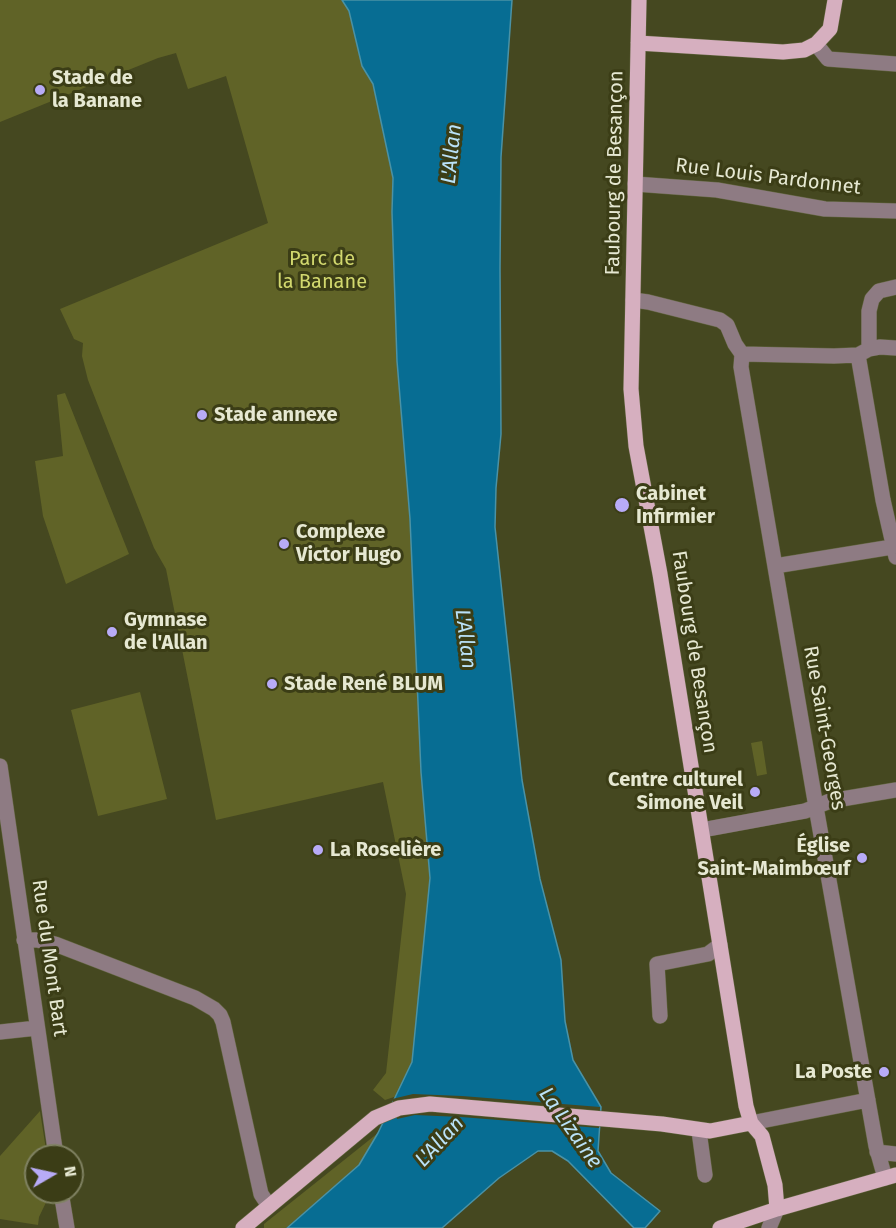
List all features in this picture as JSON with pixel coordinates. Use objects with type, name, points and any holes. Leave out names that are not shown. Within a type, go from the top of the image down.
[{"type":"main road","name":"Faubourg de Besançon","points":[[639,0],[631,390],[636,446],[660,574],[746,1106],[752,1123],[762,1136],[775,1185],[777,1209]]},
{"type":"main road","points":[[638,44],[783,52],[804,50],[816,44],[830,29],[835,0]]},
{"type":"main road","points":[[243,1228],[375,1118],[399,1108],[430,1104],[662,1124],[699,1131],[752,1123]]},
{"type":"main road","points":[[720,1228],[777,1209],[890,1177]]},
{"type":"street","points":[[816,44],[828,59],[896,64]]},
{"type":"street","name":"Rue Louis Pardonnet","points":[[635,184],[717,190],[825,209],[896,211]]},
{"type":"street","points":[[775,566],[894,552],[863,352],[872,299],[879,291],[896,287]]},
{"type":"street","points":[[633,300],[720,320],[727,325],[742,354],[863,352],[880,347],[896,348]]},
{"type":"street","name":"Rue Saint-Georges","points":[[742,354],[741,367],[877,1152],[890,1177]]},
{"type":"street","name":"Rue du Mont Bart","points":[[0,766],[54,1144]]},
{"type":"street","points":[[702,830],[805,812],[830,801],[896,790]]},
{"type":"street","points":[[24,940],[55,944],[195,998],[214,1009],[223,1022],[261,1194],[268,1206]]},
{"type":"street","points":[[660,1016],[657,963],[708,954],[720,945]]},
{"type":"street","points":[[0,1032],[36,1028]]},
{"type":"street","points":[[752,1123],[868,1100]]},
{"type":"street","points":[[699,1131],[705,1174]]},
{"type":"street","points":[[877,1152],[896,1154]]},
{"type":"street","points":[[63,1204],[67,1228]]},
{"type":"street","name":"Faubourg de Besançon","points":[[769,1228],[777,1209]]},
{"type":"green space","name":"Parc de la Banane","points":[[0,0],[342,0],[349,11],[362,66],[373,84],[393,178],[397,361],[410,519],[421,772],[430,878],[412,1062],[397,1096],[385,1100],[373,1090],[386,1073],[406,894],[383,782],[216,820],[166,569],[154,548],[88,380],[82,356],[83,343],[74,339],[60,309],[268,223],[226,76],[188,89],[176,53],[158,58],[0,122]]},
{"type":"green space","points":[[65,393],[129,554],[66,584],[43,516],[35,461],[63,456],[57,395]]},
{"type":"green space","points":[[140,692],[167,799],[98,816],[71,710]]},
{"type":"green space","points":[[762,741],[767,774],[757,776],[751,743]]},
{"type":"green space","points":[[40,1111],[45,1144],[24,1144],[24,1204],[45,1204],[38,1225],[0,1219],[0,1156]]},
{"type":"green space","points":[[378,1133],[359,1165],[286,1228],[264,1228],[264,1224]]},
{"type":"water","points":[[342,0],[512,0],[501,157],[501,434],[495,527],[522,780],[540,879],[561,960],[565,1021],[573,1060],[601,1107],[598,1151],[611,1173],[660,1211],[645,1228],[634,1228],[568,1161],[552,1151],[538,1151],[499,1178],[442,1228],[287,1228],[359,1165],[378,1133],[412,1062],[430,878],[421,772],[410,519],[397,361],[393,178],[373,84],[362,66],[349,11]]},
{"type":"pier","points":[[413,1094],[600,1107],[599,1128],[461,1117],[415,1115],[397,1119],[392,1099]]},
{"type":"place","name":"Stade de la Banane","points":[[40,90]]},
{"type":"place","name":"Stade annexe","points":[[202,415]]},
{"type":"place","name":"Cabinet Infirmier","points":[[622,505]]},
{"type":"place","name":"Complexe Victor Hugo","points":[[284,544]]},
{"type":"place","name":"Gymnase de l'Allan","points":[[112,632]]},
{"type":"place","name":"Stade René BLUM","points":[[272,684]]},
{"type":"place","name":"Centre culturel Simone Veil","points":[[755,792]]},
{"type":"place","name":"La Roselière","points":[[318,850]]},
{"type":"place","name":"Église Saint-Maimbœuf","points":[[862,858]]},
{"type":"place","name":"La Poste","points":[[884,1072]]},
{"type":"water label","name":"L'Allan","points":[[452,154]]},
{"type":"water label","name":"L'Allan","points":[[465,639]]},
{"type":"water label","name":"La Lizaine","points":[[570,1128]]},
{"type":"water label","name":"L'Allan","points":[[440,1142]]}]
